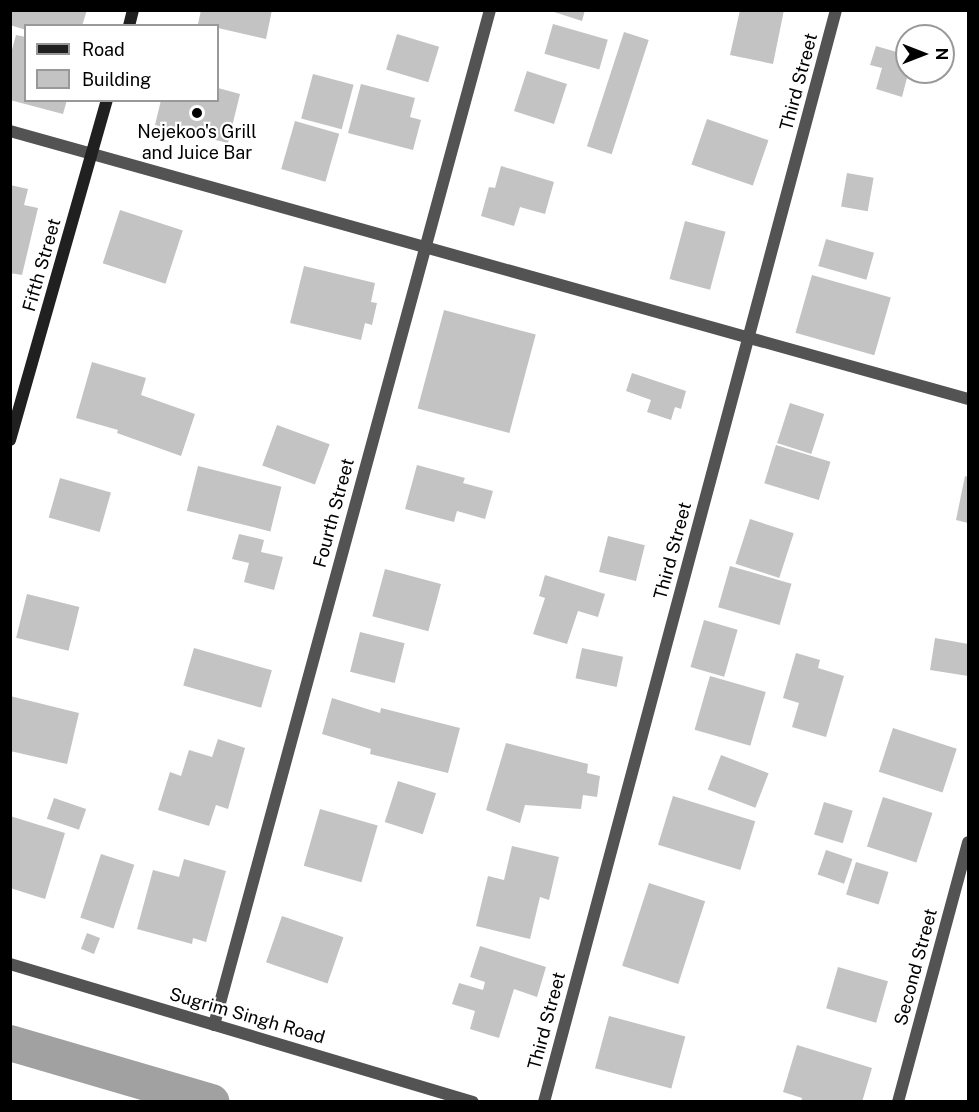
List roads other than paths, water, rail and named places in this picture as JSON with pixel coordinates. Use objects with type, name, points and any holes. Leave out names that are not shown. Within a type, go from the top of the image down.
[{"type":"street","name":"Fourth Street","points":[[214,1025],[490,10]]},
{"type":"street","name":"Third Street","points":[[544,1101],[836,10]]},
{"type":"street","name":"Fifth Street","points":[[10,440],[106,102]]},
{"type":"street","points":[[10,131],[969,399]]},
{"type":"street","name":"Second Street","points":[[898,1101],[969,842]]},
{"type":"street","name":"Sugrim Singh Road","points":[[10,964],[473,1101]]},
{"type":"waterway","points":[[10,1043],[212,1102]]},
{"type":"place","name":"Nejekoo's Grill and Juice Bar","points":[[197,113]]}]
